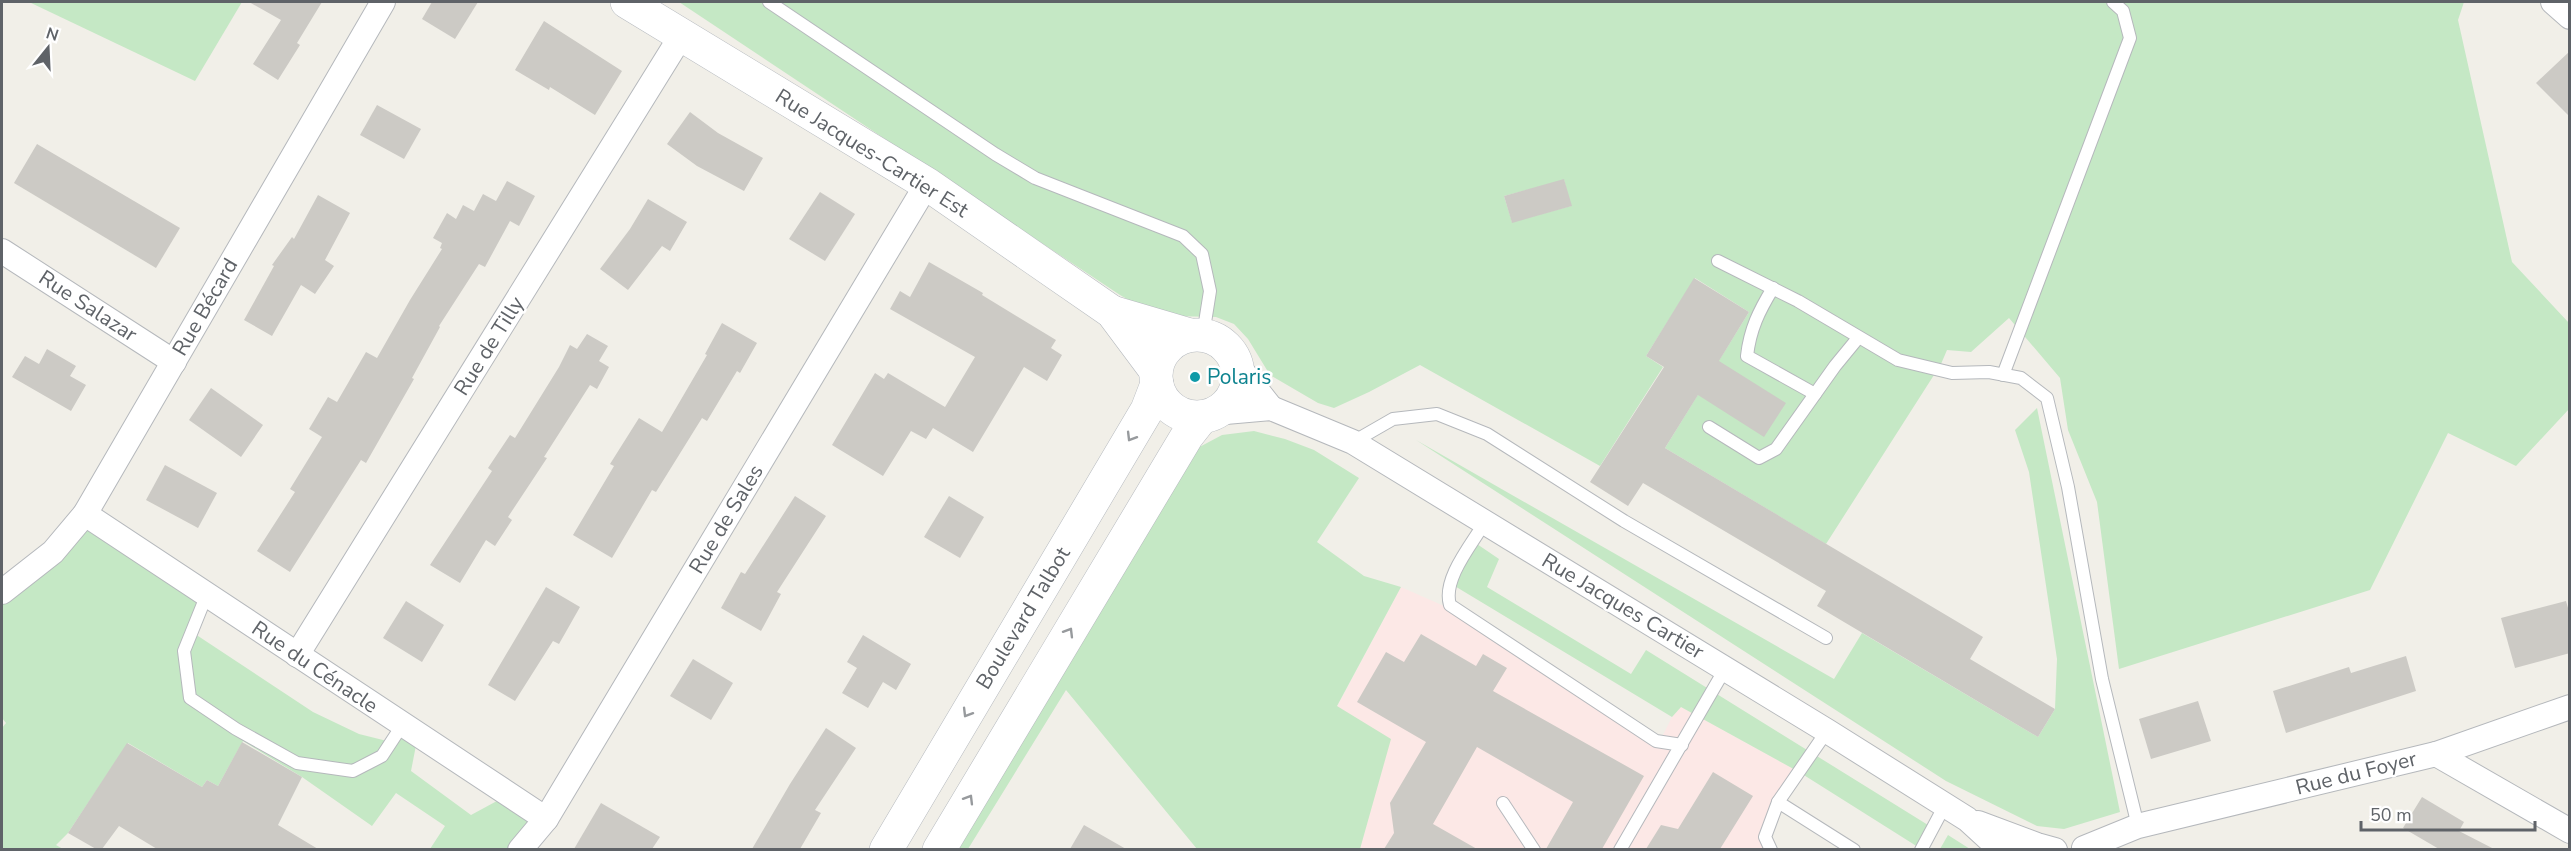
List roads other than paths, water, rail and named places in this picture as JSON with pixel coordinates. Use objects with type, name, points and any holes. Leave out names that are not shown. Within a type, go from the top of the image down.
[{"type":"main road","name":"Rue Jacques-Cartier Est","points":[[627,2],[927,184],[1112,312],[1197,335]]},
{"type":"main road","name":"Rue Jacques-Cartier Est","points":[[1112,312],[1156,377]]},
{"type":"main road","points":[[939,849],[1187,436],[1208,415],[1233,396],[1237,386],[1238,366],[1225,346],[1212,337],[1197,335],[1169,346],[1161,355],[1156,377],[1161,396],[1176,411],[1186,415],[1208,415]]},
{"type":"main road","name":"Boulevard Talbot","points":[[886,849],[1147,410],[1156,377]]},
{"type":"street","name":"Rue Bécard","points":[[2,592],[53,552],[85,514],[383,2]]},
{"type":"street","points":[[2553,2],[2570,17]]},
{"type":"street","name":"Rue de Tilly","points":[[297,655],[681,36]]},
{"type":"street","name":"Rue de Sales","points":[[520,849],[546,819],[927,184]]},
{"type":"street","name":"Rue Salazar","points":[[2,251],[174,362]]},
{"type":"street","name":"Rue Jacques Cartier","points":[[1238,366],[1271,408]]},
{"type":"street","name":"Rue Jacques Cartier","points":[[1208,415],[1271,408],[1353,442],[1945,805],[1967,819],[2001,849]]},
{"type":"street","name":"Rue du Cénacle","points":[[85,514],[546,819]]},
{"type":"street","name":"Rue du Foyer","points":[[2078,849],[2138,826],[2436,754],[2570,707]]},
{"type":"street","points":[[2436,754],[2570,831]]},
{"type":"street","name":"Rue Jacques Cartier","points":[[1967,819],[2037,845],[2055,849]]},
{"type":"street","points":[[2123,849],[2138,826]]},
{"type":"lane","points":[[769,2],[995,154],[1035,178],[1183,236],[1202,254],[1210,291],[1197,335]]},
{"type":"lane","points":[[2003,375],[2130,38],[2123,11],[2113,2]]},
{"type":"lane","points":[[1718,261],[1773,288],[1898,360],[1952,373],[1989,372],[2021,378],[2046,398],[2068,487],[2102,679],[2138,826]]},
{"type":"lane","points":[[1773,288],[1757,313],[1749,334],[1747,356],[1815,394]]},
{"type":"lane","points":[[1709,427],[1759,458],[1776,449],[1834,366],[1858,338]]},
{"type":"lane","points":[[1353,442],[1393,418],[1437,414],[1487,434],[1624,521],[1826,638]]},
{"type":"lane","points":[[1485,522],[1451,579],[1446,594],[1450,605],[1656,741],[1682,745]]},
{"type":"lane","points":[[207,594],[184,651],[190,698],[236,729],[297,763],[353,771],[382,756],[403,724]]},
{"type":"lane","points":[[1620,849],[1725,669]]},
{"type":"lane","points":[[1771,849],[1765,837],[1778,802],[1827,731]]},
{"type":"lane","points":[[1778,802],[1854,849]]},
{"type":"lane","points":[[1503,803],[1534,849]]},
{"type":"lane","points":[[1920,849],[1945,805]]},
{"type":"place","name":"Polaris","points":[[1195,377]]}]
